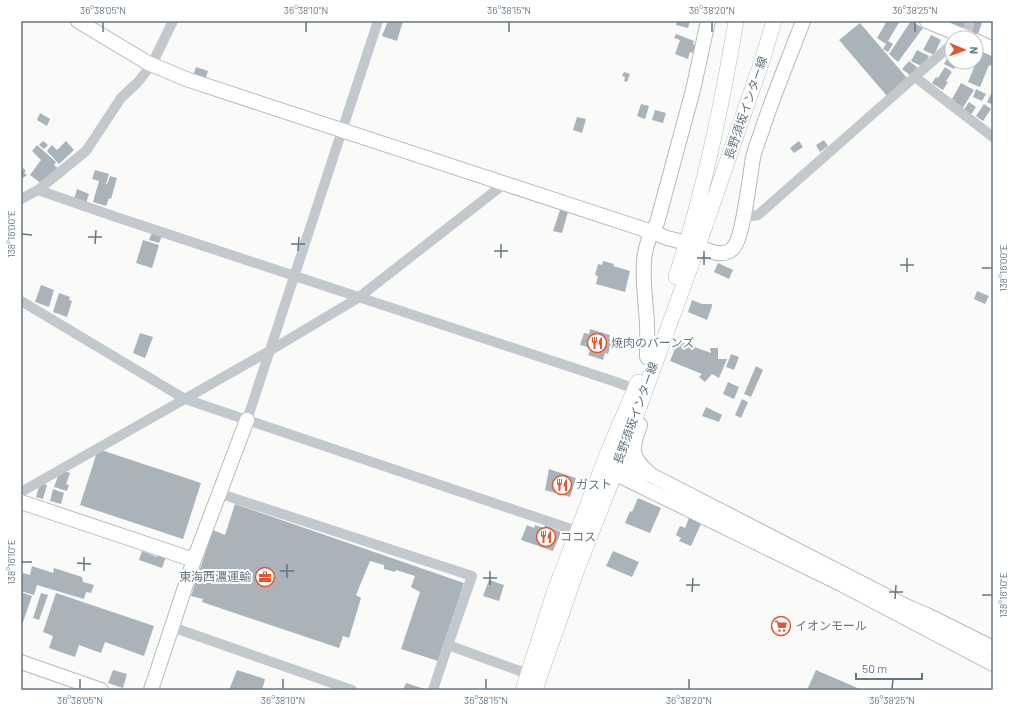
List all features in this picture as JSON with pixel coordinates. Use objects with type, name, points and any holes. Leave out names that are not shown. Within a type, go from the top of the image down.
[{"type":"main road","name":"長野須坂インター線","points":[[692,244],[716,132],[736,21]]},
{"type":"main road","name":"長野須坂インター線","points":[[535,690],[612,466],[692,244],[762,62],[774,21]]},
{"type":"main road","name":"長野須坂インター線","points":[[523,690],[554,593],[577,531],[612,466],[635,389],[653,355]]},
{"type":"street","points":[[78,21],[152,64],[186,79],[667,238],[692,244],[718,253],[723,253],[734,248],[739,237],[754,156],[768,112],[803,21]]},
{"type":"street","points":[[21,199],[34,192],[86,151],[121,98],[138,82],[152,64],[173,21]]},
{"type":"street","points":[[151,690],[194,560],[218,493],[247,420],[293,276],[378,21]]},
{"type":"street","points":[[708,21],[693,90],[657,223],[652,232],[644,255],[643,271],[647,325],[653,355],[652,391],[634,442],[633,448],[635,458],[639,464],[653,476],[908,607],[993,648]]},
{"type":"street","points":[[927,21],[946,30]]},
{"type":"street","points":[[744,215],[758,215],[915,77],[944,55]]},
{"type":"street","points":[[915,77],[993,137]]},
{"type":"street","points":[[21,492],[185,399],[358,298],[504,184]]},
{"type":"street","points":[[21,190],[34,192],[112,216],[635,389]]},
{"type":"street","points":[[21,301],[185,399],[577,531]]},
{"type":"street","points":[[612,466],[653,476]]},
{"type":"street","points":[[612,466],[993,664]]},
{"type":"street","points":[[218,493],[472,576],[433,690]]},
{"type":"street","points":[[21,502],[194,560]]},
{"type":"street","points":[[172,627],[352,690]]},
{"type":"street","points":[[448,645],[528,674]]},
{"type":"street","points":[[21,662],[101,690]]},
{"type":"building","points":[[388,21],[403,21],[397,41],[382,36]]},
{"type":"building","points":[[677,21],[690,21],[688,28],[676,25]]},
{"type":"building","points":[[887,21],[900,21],[888,41],[893,44],[888,52],[883,49],[886,44],[877,38]]},
{"type":"building","points":[[911,21],[923,28],[898,62],[889,54]]},
{"type":"building","points":[[952,21],[968,21],[966,29],[952,24]]},
{"type":"building","points":[[974,21],[982,23],[979,30],[970,30]]},
{"type":"building","points":[[860,23],[907,78],[887,96],[839,40]]},
{"type":"building","points":[[676,34],[694,41],[693,44],[696,45],[693,53],[690,52],[688,59],[675,54],[680,40],[674,38]]},
{"type":"building","points":[[931,35],[941,40],[934,55],[923,50]]},
{"type":"building","points":[[917,50],[929,56],[923,67],[911,61]]},
{"type":"building","points":[[984,52],[993,56],[991,66],[989,65],[980,87],[968,82],[973,70],[984,70]]},
{"type":"building","points":[[909,61],[918,68],[911,76],[902,69]]},
{"type":"building","points":[[196,67],[208,71],[205,80],[193,76]]},
{"type":"building","points":[[944,69],[944,70],[949,70],[952,72],[946,81],[948,82],[943,90],[932,83],[936,77],[938,78]]},
{"type":"building","points":[[624,72],[630,74],[627,82],[624,81],[625,77],[622,76]]},
{"type":"building","points":[[961,83],[974,90],[962,109],[953,104],[955,101],[952,99]]},
{"type":"building","points":[[976,89],[986,94],[982,101],[973,97]]},
{"type":"building","points":[[993,90],[993,105],[987,102]]},
{"type":"building","points":[[969,102],[976,107],[970,116],[963,111]]},
{"type":"building","points":[[641,104],[649,106],[645,119],[637,116]]},
{"type":"building","points":[[984,104],[991,109],[983,121],[976,116]]},
{"type":"building","points":[[655,110],[666,113],[663,123],[652,120]]},
{"type":"building","points":[[40,113],[50,119],[47,126],[37,120]]},
{"type":"building","points":[[577,117],[586,119],[582,133],[573,130]]},
{"type":"building","points":[[824,140],[828,146],[820,152],[816,145]]},
{"type":"building","points":[[43,141],[48,145],[44,149],[39,145]]},
{"type":"building","points":[[66,141],[74,150],[59,164],[47,151],[52,145],[57,150]]},
{"type":"building","points":[[799,141],[803,147],[794,153],[790,148]]},
{"type":"building","points":[[37,145],[56,162],[54,165],[59,169],[53,176],[50,174],[42,184],[30,175],[41,160],[32,151]]},
{"type":"building","points":[[21,166],[26,171],[24,173],[27,175],[23,178],[21,176]]},
{"type":"building","points":[[95,170],[109,174],[106,184],[110,176],[117,178],[111,199],[109,198],[106,206],[93,202],[99,181],[92,179]]},
{"type":"building","points":[[77,189],[89,194],[86,203],[74,199]]},
{"type":"building","points":[[560,210],[568,212],[562,233],[553,231]]},
{"type":"building","points":[[152,233],[162,236],[159,243],[149,240]]},
{"type":"building","points":[[143,240],[159,245],[152,268],[136,263]]},
{"type":"building","points":[[603,261],[614,264],[613,266],[630,271],[625,292],[596,284],[598,276],[595,275],[598,264],[602,265]]},
{"type":"building","points":[[718,263],[733,270],[729,279],[714,272]]},
{"type":"building","points":[[41,285],[54,290],[49,307],[35,302]]},
{"type":"building","points":[[977,291],[989,296],[985,304],[974,299]]},
{"type":"building","points":[[59,293],[70,297],[69,300],[72,301],[67,317],[53,312]]},
{"type":"building","points":[[692,300],[702,304],[712,304],[707,320],[688,312]]},
{"type":"building","points":[[590,329],[610,335],[609,339],[612,340],[608,354],[605,353],[603,360],[588,355],[591,348],[580,345],[584,333],[589,334]]},
{"type":"building","points":[[140,333],[153,337],[145,358],[133,353]]},
{"type":"building","points":[[678,341],[711,353],[710,348],[718,348],[718,359],[727,359],[719,378],[712,374],[705,382],[699,377],[702,374],[670,361]]},
{"type":"building","points":[[731,354],[739,357],[734,370],[726,367]]},
{"type":"building","points":[[756,366],[763,370],[751,397],[744,394]]},
{"type":"building","points":[[728,382],[739,387],[734,399],[723,394]]},
{"type":"building","points":[[742,399],[748,402],[741,418],[735,415]]},
{"type":"building","points":[[706,407],[722,415],[719,422],[702,416]]},
{"type":"building","points":[[98,449],[201,483],[183,539],[80,505]]},
{"type":"building","points":[[549,469],[576,478],[570,497],[545,490]]},
{"type":"building","points":[[64,471],[70,473],[66,484],[69,485],[67,491],[54,487],[58,476]]},
{"type":"building","points":[[40,483],[47,485],[43,499],[36,497]]},
{"type":"building","points":[[53,489],[64,493],[61,504],[50,501]]},
{"type":"building","points":[[638,498],[661,508],[650,533],[625,523]]},
{"type":"building","points":[[235,504],[464,583],[438,661],[401,649],[420,592],[411,587],[415,576],[396,570],[395,572],[384,569],[384,565],[370,561],[356,595],[361,598],[349,638],[343,636],[339,648],[202,602],[203,599],[191,596],[213,530],[225,535]]},
{"type":"building","points":[[689,518],[701,524],[691,546],[679,541],[681,538],[676,535],[680,526],[685,528]]},
{"type":"building","points":[[527,525],[534,528],[535,525],[544,528],[545,525],[561,532],[553,551],[521,540]]},
{"type":"building","points":[[142,551],[157,557],[158,554],[166,557],[162,568],[139,560]]},
{"type":"building","points":[[613,551],[639,562],[632,577],[606,566]]},
{"type":"building","points":[[32,566],[53,573],[54,568],[82,577],[83,582],[94,585],[91,593],[86,592],[84,599],[37,585],[34,595],[21,591],[21,578],[23,573],[30,575]]},
{"type":"building","points":[[489,580],[504,585],[499,601],[483,596]]},
{"type":"building","points":[[21,592],[32,596],[21,628]]},
{"type":"building","points":[[41,593],[48,595],[39,620],[33,618]]},
{"type":"building","points":[[56,593],[154,626],[144,656],[105,642],[101,653],[79,645],[75,657],[49,648],[53,636],[43,632]]},
{"type":"building","points":[[113,670],[127,674],[123,688],[108,683]]},
{"type":"building","points":[[237,670],[265,679],[262,690],[229,690]]},
{"type":"building","points":[[816,670],[862,690],[807,690]]},
{"type":"building","points":[[406,683],[428,690],[403,690]]},
{"type":"place","name":"焼肉のバーンズ","points":[[597,343]]},
{"type":"place","name":"ガスト","points":[[562,485]]},
{"type":"place","name":"ココス","points":[[546,537]]},
{"type":"place","name":"東海西濃運輸","points":[[265,577]]},
{"type":"place","name":"イオンモール","points":[[781,626]]}]
